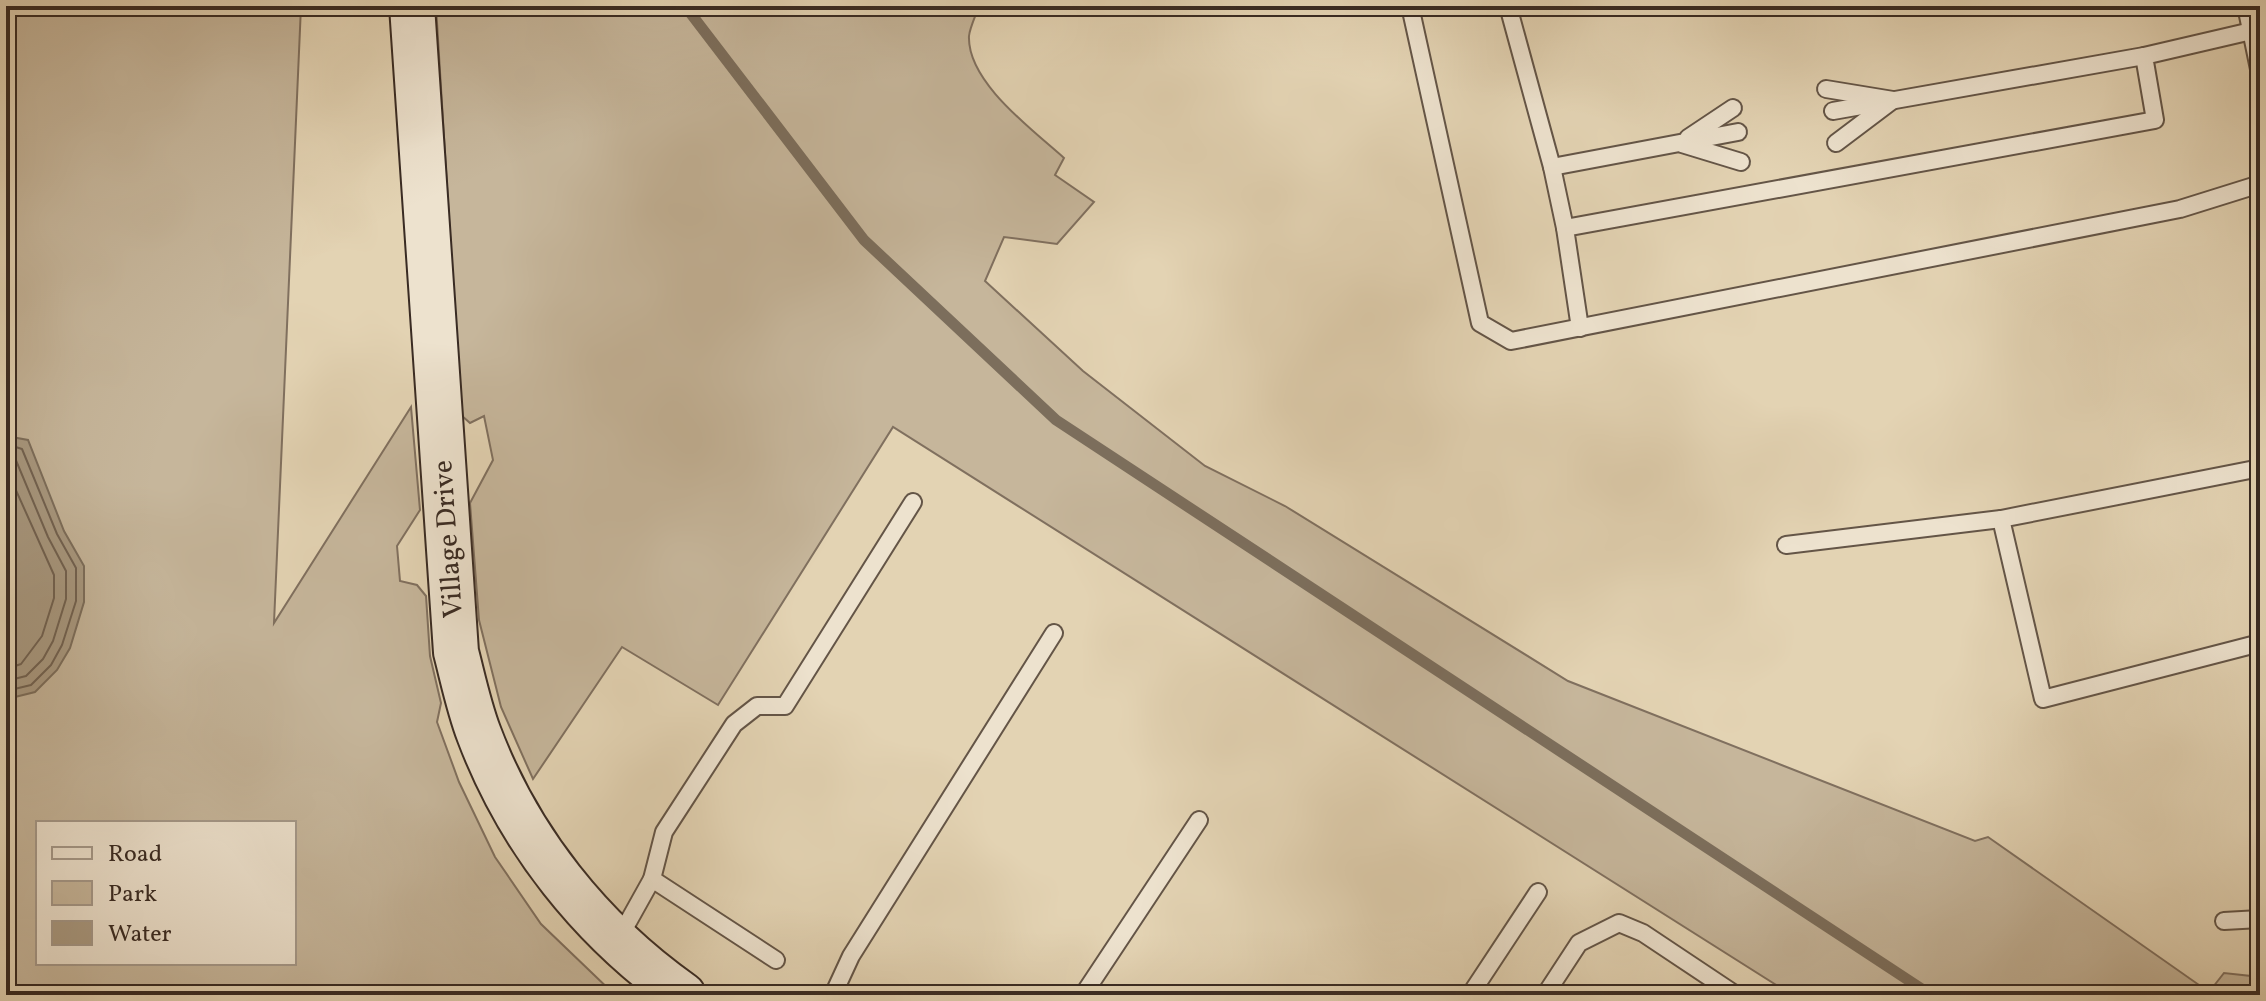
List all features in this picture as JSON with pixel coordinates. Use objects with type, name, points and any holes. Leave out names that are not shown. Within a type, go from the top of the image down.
[{"type":"street","name":"Village Drive","points":[[412,6],[456,652],[478,733],[510,804],[546,861],[617,941],[683,995]]},
{"type":"lane","points":[[1410,6],[1480,323],[1511,341],[2180,209],[2260,184]]},
{"type":"lane","points":[[1508,6],[1552,167],[1580,328]]},
{"type":"lane","points":[[2246,6],[2256,30],[2260,74]]},
{"type":"lane","points":[[1833,111],[2144,56],[2256,30]]},
{"type":"lane","points":[[1565,228],[2155,120],[2144,56]]},
{"type":"lane","points":[[1826,89],[1893,100]]},
{"type":"lane","points":[[1836,143],[1893,100]]},
{"type":"lane","points":[[1680,143],[1733,108]]},
{"type":"lane","points":[[1552,167],[1738,132]]},
{"type":"lane","points":[[1680,143],[1741,162]]},
{"type":"lane","points":[[1786,545],[2001,519],[2260,468]]},
{"type":"lane","points":[[617,941],[652,879],[664,832],[734,724],[757,706],[785,706],[913,502]]},
{"type":"lane","points":[[2001,519],[2043,699],[2260,643]]},
{"type":"lane","points":[[833,995],[851,956],[1054,633]]},
{"type":"lane","points":[[1083,995],[1199,820]]},
{"type":"lane","points":[[652,879],[776,960]]},
{"type":"lane","points":[[1470,995],[1538,892]]},
{"type":"lane","points":[[2224,921],[2260,919]]},
{"type":"lane","points":[[1545,995],[1579,943],[1619,923],[1643,933],[1736,995]]},
{"type":"green space","points":[[6,6],[301,6],[274,623],[411,407],[420,510],[397,546],[400,581],[417,585],[426,596],[430,656],[441,703],[437,722],[459,782],[495,857],[541,924],[615,995],[6,995]]},
{"type":"green space","points":[[436,6],[979,6],[969,36],[971,53],[979,71],[1004,104],[1064,158],[1055,175],[1094,202],[1057,244],[1004,237],[985,281],[1083,371],[1205,466],[1285,506],[1568,681],[1975,841],[1988,837],[2209,992],[2224,973],[2260,977],[2260,995],[1792,995],[893,427],[718,705],[622,647],[533,779],[501,707],[479,620],[470,503],[493,460],[484,416],[470,423],[461,415]]},
{"type":"water","points":[[6,436],[28,440],[64,531],[84,566],[84,602],[70,648],[57,670],[35,692],[7,699]]},
{"type":"waterway","points":[[685,6],[864,240],[1056,420],[1931,995]]}]
